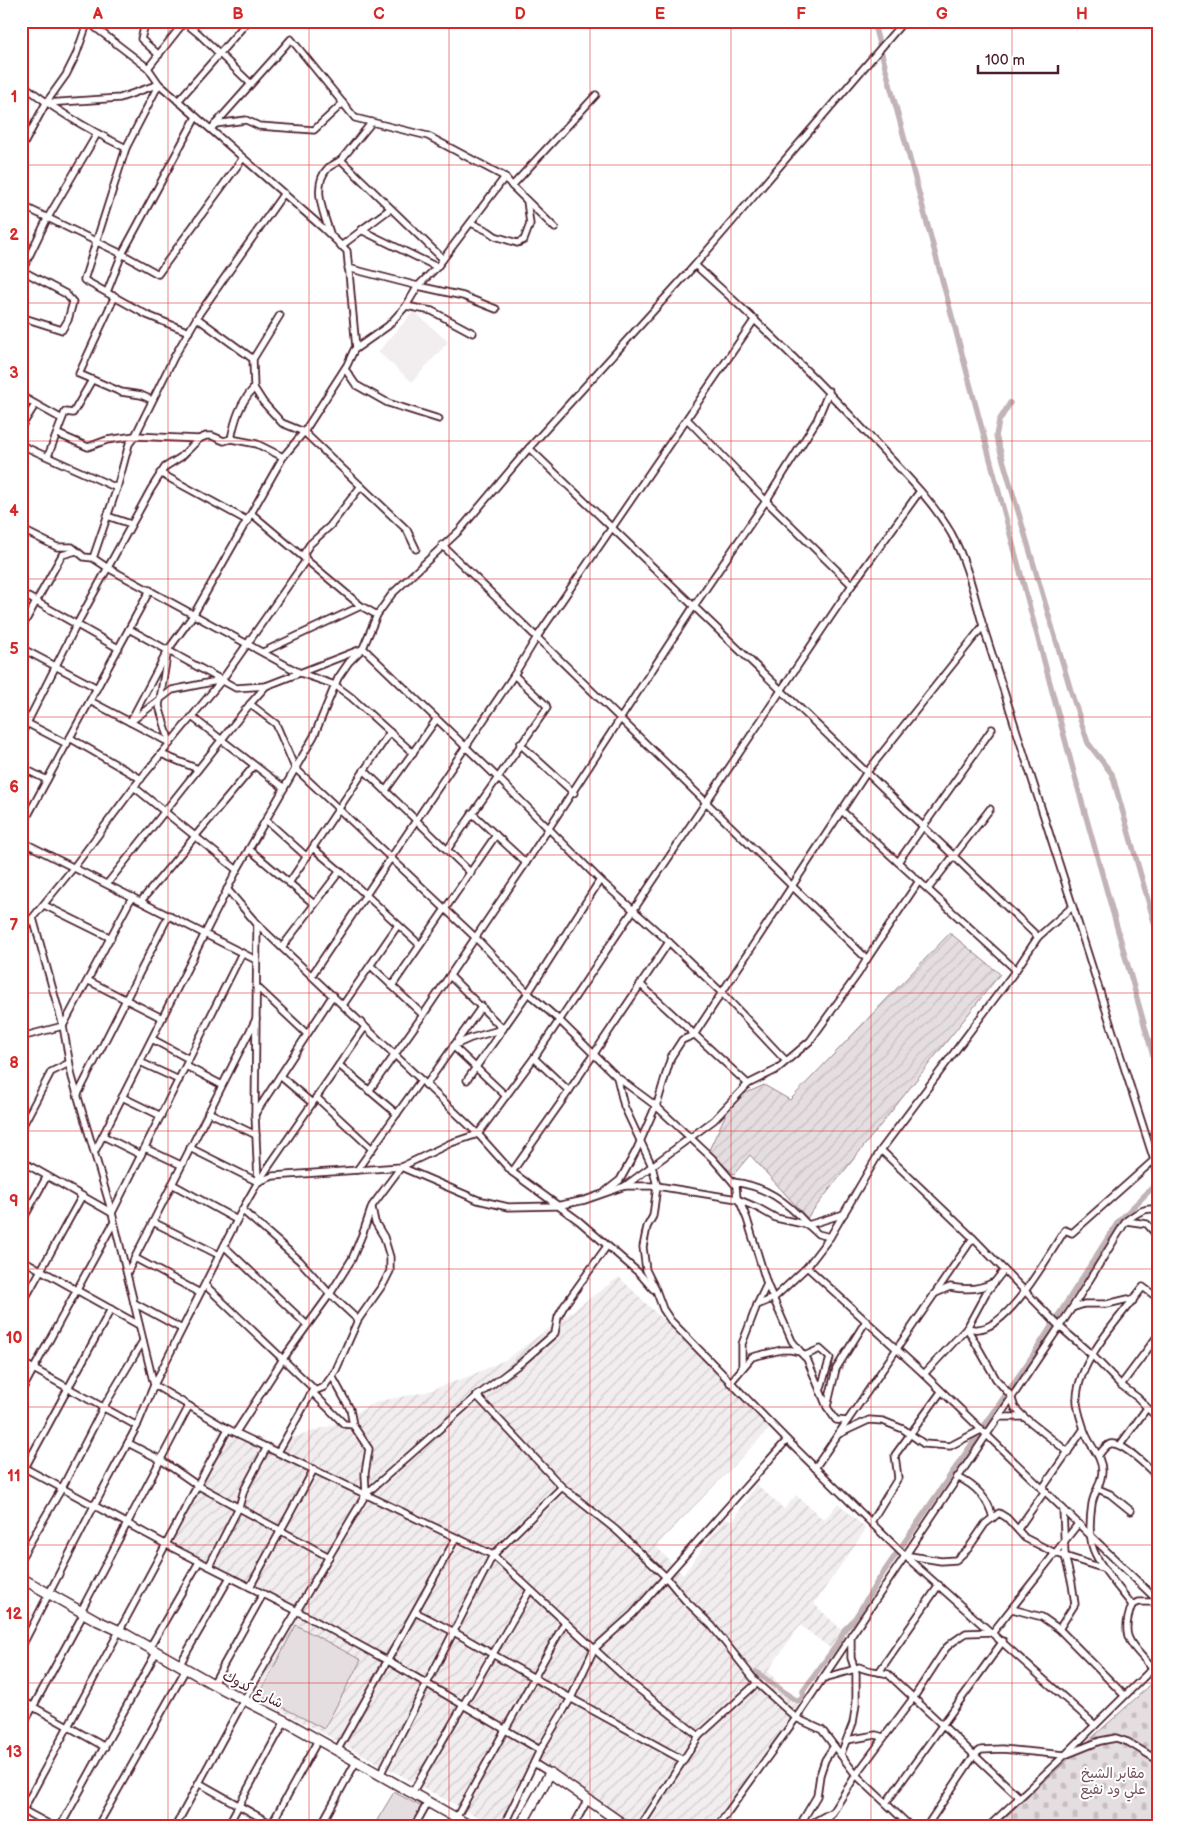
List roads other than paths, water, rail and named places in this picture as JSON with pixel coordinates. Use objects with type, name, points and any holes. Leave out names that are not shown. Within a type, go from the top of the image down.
[{"type":"street","points":[[21,150],[46,103],[66,75],[76,55],[88,21],[148,68],[159,84],[284,193],[347,252],[356,348]]},
{"type":"street","points":[[146,21],[141,40],[159,55]]},
{"type":"street","points":[[178,101],[248,21]]},
{"type":"street","points":[[95,1151],[227,889],[314,736],[334,685],[350,662],[363,648],[376,615],[392,594],[460,530],[530,448],[695,264],[904,21]]},
{"type":"street","points":[[148,68],[184,22],[251,84]]},
{"type":"street","points":[[210,129],[291,39],[355,118],[428,136],[505,177],[555,228]]},
{"type":"street","points":[[21,84],[46,103],[97,134],[126,148]]},
{"type":"street","points":[[46,103],[120,98],[159,84]]},
{"type":"street","points":[[159,84],[126,148],[84,280],[147,315],[189,332]]},
{"type":"street","points":[[512,186],[596,95]]},
{"type":"street","points":[[215,124],[246,120],[259,126],[314,130],[343,103]]},
{"type":"street","points":[[107,292],[122,254],[196,117]]},
{"type":"street","points":[[331,235],[324,214],[319,185],[327,169],[341,160],[372,122]]},
{"type":"street","points":[[21,317],[62,330],[68,320],[73,302],[66,294],[22,271],[47,219],[97,134]]},
{"type":"street","points":[[21,205],[122,254],[158,274],[243,158]]},
{"type":"street","points":[[341,160],[443,259]]},
{"type":"street","points":[[130,722],[168,650],[194,614],[283,457],[304,432],[345,369],[356,348],[388,326],[406,306],[418,286],[437,267],[505,177]]},
{"type":"street","points":[[92,558],[117,488],[129,444],[135,436],[152,400],[197,318],[284,193]]},
{"type":"street","points":[[470,223],[496,236],[516,243],[524,240],[530,224],[527,201]]},
{"type":"street","points":[[341,246],[390,209]]},
{"type":"street","points":[[390,209],[361,230],[437,267]]},
{"type":"street","points":[[695,264],[755,319],[828,391],[920,491],[951,533],[966,566],[983,626],[1159,1176]]},
{"type":"street","points":[[348,268],[462,296],[496,310]]},
{"type":"street","points":[[114,296],[79,374],[121,392],[141,395],[152,400]]},
{"type":"street","points":[[406,306],[432,312],[473,333]]},
{"type":"street","points":[[280,315],[254,359],[254,388],[263,402],[282,423],[304,432],[407,530],[416,549]]},
{"type":"street","points":[[197,318],[254,359]]},
{"type":"street","points":[[312,975],[367,896],[514,675],[537,637],[755,319]]},
{"type":"street","points":[[345,369],[356,385],[388,403],[439,419]]},
{"type":"street","points":[[48,456],[65,412],[73,413],[92,380]]},
{"type":"street","points":[[231,439],[236,415],[244,399],[254,388]]},
{"type":"street","points":[[369,1091],[424,1015],[574,793],[694,606],[766,501],[817,420],[828,391]]},
{"type":"street","points":[[21,396],[62,418]]},
{"type":"street","points":[[21,427],[36,404]]},
{"type":"street","points":[[687,419],[766,501],[852,585]]},
{"type":"street","points":[[58,434],[88,447],[107,440],[135,436],[199,440]]},
{"type":"street","points":[[21,735],[24,722],[56,667],[131,524],[165,467],[206,436],[212,436],[224,441],[231,439],[257,444],[283,457]]},
{"type":"street","points":[[21,445],[117,488]]},
{"type":"street","points":[[530,448],[1038,937]]},
{"type":"street","points":[[160,473],[248,521]]},
{"type":"street","points":[[306,560],[304,553],[310,544],[330,526],[361,486]]},
{"type":"street","points":[[190,1148],[258,1182],[272,1176],[401,1168],[478,1134],[534,1058],[852,585],[920,491]]},
{"type":"street","points":[[252,514],[361,606],[376,615]]},
{"type":"street","points":[[107,516],[131,524]]},
{"type":"street","points":[[22,531],[57,547],[72,547],[84,556],[92,558],[300,673],[334,685],[413,753]]},
{"type":"street","points":[[442,546],[867,959]]},
{"type":"street","points":[[21,629],[62,555],[76,551]]},
{"type":"street","points":[[21,932],[74,868],[134,787],[222,680],[306,560]]},
{"type":"street","points":[[21,828],[150,590]]},
{"type":"street","points":[[21,593],[118,648]]},
{"type":"street","points":[[263,652],[361,606]]},
{"type":"street","points":[[601,1194],[620,1180],[640,1143],[656,1106],[671,1058],[682,1040],[694,1035],[867,772],[983,626]]},
{"type":"street","points":[[129,629],[236,688],[266,686],[363,648]]},
{"type":"street","points":[[21,648],[97,688]]},
{"type":"street","points":[[363,648],[497,777],[600,880],[669,942],[786,1061]]},
{"type":"street","points":[[168,650],[159,706],[170,743]]},
{"type":"street","points":[[446,850],[547,708],[514,675]]},
{"type":"street","points":[[130,722],[172,690],[222,680]]},
{"type":"street","points":[[108,884],[266,686]]},
{"type":"street","points":[[90,701],[170,743]]},
{"type":"street","points":[[250,704],[276,724],[295,768],[476,938],[528,993],[559,1020],[617,1077],[656,1106],[691,1138],[733,1182],[736,1186],[736,1199],[740,1202],[747,1219],[767,1284],[792,1341],[807,1359],[827,1407],[836,1420],[847,1421]]},
{"type":"street","points":[[192,717],[284,788]]},
{"type":"street","points":[[386,790],[436,720]]},
{"type":"street","points":[[24,722],[69,741],[141,779]]},
{"type":"street","points":[[898,862],[992,729]]},
{"type":"street","points":[[289,883],[390,732]]},
{"type":"street","points":[[520,744],[574,793]]},
{"type":"street","points":[[161,754],[198,769]]},
{"type":"street","points":[[141,901],[254,766]]},
{"type":"street","points":[[21,767],[47,780]]},
{"type":"street","points":[[364,770],[471,873]]},
{"type":"street","points":[[134,787],[237,870]]},
{"type":"street","points":[[928,889],[990,809]]},
{"type":"street","points":[[842,811],[1016,970]]},
{"type":"street","points":[[472,813],[526,863]]},
{"type":"street","points":[[266,820],[307,857]]},
{"type":"street","points":[[392,986],[496,835]]},
{"type":"street","points":[[21,841],[256,960]]},
{"type":"street","points":[[312,848],[340,871],[420,945]]},
{"type":"street","points":[[249,849],[314,904]]},
{"type":"street","points":[[282,947],[340,871]]},
{"type":"street","points":[[467,1080],[528,993],[600,880]]},
{"type":"street","points":[[401,1168],[493,1205],[508,1207],[556,1206],[585,1200],[625,1186],[714,1120],[748,1084],[776,1070],[810,1041],[858,974],[919,881]]},
{"type":"street","points":[[227,889],[257,924],[478,1134],[512,1172],[579,1221],[639,1273],[658,1296]]},
{"type":"street","points":[[21,1037],[63,1026],[132,897]]},
{"type":"street","points":[[44,905],[111,938]]},
{"type":"street","points":[[757,1305],[774,1298],[807,1267],[830,1237],[881,1150],[1016,970],[1038,937],[1072,907]]},
{"type":"street","points":[[78,1094],[168,915]]},
{"type":"street","points":[[33,918],[63,1026],[69,1063],[112,1213],[154,1385],[228,1429],[493,1555],[632,1684],[699,1736]]},
{"type":"street","points":[[257,924],[255,1114],[258,1182]]},
{"type":"street","points":[[343,1005],[398,926]]},
{"type":"street","points":[[512,1172],[669,942]]},
{"type":"street","points":[[112,1213],[242,953]]},
{"type":"street","points":[[370,966],[424,1015]]},
{"type":"street","points":[[450,976],[503,1029]]},
{"type":"street","points":[[88,981],[162,1018]]},
{"type":"street","points":[[640,984],[748,1084]]},
{"type":"street","points":[[256,986],[307,1034]]},
{"type":"street","points":[[255,1114],[333,995]]},
{"type":"street","points":[[426,1085],[482,1006]]},
{"type":"street","points":[[127,1273],[256,1019]]},
{"type":"street","points":[[21,1648],[137,1426],[154,1385],[242,1210],[258,1182],[365,1027]]},
{"type":"street","points":[[453,1046],[471,1038],[503,1029]]},
{"type":"street","points":[[152,1039],[189,1059]]},
{"type":"street","points":[[453,1046],[506,1096]]},
{"type":"street","points":[[534,1058],[569,1091]]},
{"type":"street","points":[[140,1062],[179,1080]]},
{"type":"street","points":[[21,1129],[51,1072],[69,1063]]},
{"type":"street","points":[[339,1065],[397,1114]]},
{"type":"street","points":[[186,1066],[222,1085]]},
{"type":"street","points":[[280,1076],[312,1104]]},
{"type":"street","points":[[617,1077],[624,1106],[652,1166],[657,1186],[653,1216],[647,1227],[643,1248],[646,1270],[663,1309],[671,1321],[730,1383],[904,1555],[1095,1724]]},
{"type":"street","points":[[357,1170],[421,1080]]},
{"type":"street","points":[[122,1097],[161,1116]]},
{"type":"street","points":[[316,1097],[372,1149]]},
{"type":"street","points":[[208,1112],[256,1135]]},
{"type":"street","points":[[103,1136],[141,1155]]},
{"type":"street","points":[[145,1148],[181,1165]]},
{"type":"street","points":[[881,1150],[1059,1326],[1092,1355],[1121,1385],[1138,1398],[1159,1420]]},
{"type":"street","points":[[967,1328],[980,1330],[998,1320],[1025,1292],[1065,1230],[1072,1233],[1154,1160]]},
{"type":"street","points":[[21,1161],[112,1213]]},
{"type":"street","points":[[236,1432],[283,1359],[330,1294],[352,1259],[372,1206],[401,1168]]},
{"type":"street","points":[[21,1222],[47,1176]]},
{"type":"street","points":[[733,1182],[748,1184],[779,1198],[791,1207],[818,1234],[830,1237]]},
{"type":"street","points":[[172,1184],[237,1220]]},
{"type":"street","points":[[625,1186],[657,1186],[736,1199],[776,1218],[808,1225],[844,1214]]},
{"type":"street","points":[[21,1306],[82,1196]]},
{"type":"street","points":[[312,1392],[324,1387],[332,1376],[358,1320],[384,1283],[390,1271],[390,1257],[384,1237],[375,1222],[372,1206]]},
{"type":"street","points":[[717,1827],[796,1718],[984,1432],[998,1416],[1072,1308],[1126,1221],[1137,1212],[1153,1208],[1159,1211]]},
{"type":"street","points":[[242,1210],[300,1260],[330,1294],[358,1320]]},
{"type":"street","points":[[1126,1221],[1147,1224],[1159,1238]]},
{"type":"street","points":[[21,1392],[114,1222]]},
{"type":"street","points":[[153,1222],[219,1255]]},
{"type":"street","points":[[815,1468],[972,1238]]},
{"type":"street","points":[[224,1246],[307,1325]]},
{"type":"street","points":[[175,1827],[244,1700],[366,1494],[477,1396],[522,1362],[554,1333],[558,1316],[564,1306],[608,1246]]},
{"type":"street","points":[[135,1258],[200,1294]]},
{"type":"street","points":[[21,1259],[139,1325]]},
{"type":"street","points":[[807,1267],[924,1374],[1159,1602]]},
{"type":"street","points":[[924,1374],[967,1328],[986,1293],[1004,1270]]},
{"type":"street","points":[[933,1295],[950,1287],[981,1289],[996,1281]]},
{"type":"street","points":[[742,1368],[742,1344],[767,1284]]},
{"type":"street","points":[[204,1285],[313,1388],[278,1452]]},
{"type":"street","points":[[1132,1605],[1092,1548],[1090,1535],[1093,1502],[1102,1469],[1098,1455],[1083,1430],[1076,1399],[1079,1383],[1092,1355],[1143,1287],[1159,1299]]},
{"type":"street","points":[[1072,1308],[1084,1304],[1106,1304],[1128,1299],[1133,1301]]},
{"type":"street","points":[[134,1303],[182,1329]]},
{"type":"street","points":[[21,1475],[23,1467],[111,1309]]},
{"type":"street","points":[[827,1407],[836,1369],[866,1321]]},
{"type":"street","points":[[967,1328],[996,1379],[1011,1396],[1015,1408],[1068,1452]]},
{"type":"street","points":[[1121,1385],[1159,1334]]},
{"type":"street","points":[[21,1558],[62,1488],[103,1408],[143,1341]]},
{"type":"street","points":[[804,1356],[820,1348],[830,1358],[820,1391]]},
{"type":"street","points":[[730,1383],[752,1357],[781,1350],[800,1352],[804,1356]]},
{"type":"street","points":[[21,1362],[137,1426]]},
{"type":"street","points":[[332,1376],[350,1408],[353,1425],[369,1449],[365,1473],[366,1494]]},
{"type":"street","points":[[312,1392],[344,1424],[353,1425]]},
{"type":"street","points":[[871,1522],[898,1478],[895,1455],[909,1433],[941,1392]]},
{"type":"street","points":[[477,1396],[562,1487],[616,1530],[666,1576],[685,1600],[712,1626],[757,1682],[796,1718],[822,1730],[856,1775],[911,1827]]},
{"type":"street","points":[[21,1729],[189,1406]]},
{"type":"street","points":[[1120,1445],[1146,1408]]},
{"type":"street","points":[[998,1416],[1024,1417]]},
{"type":"street","points":[[838,1435],[869,1420],[883,1421],[903,1429],[924,1444],[950,1446],[984,1432]]},
{"type":"street","points":[[54,1827],[22,1809],[69,1726],[228,1429]]},
{"type":"street","points":[[1018,1529],[1083,1430]]},
{"type":"street","points":[[503,1827],[540,1750],[571,1698],[594,1650],[633,1614],[787,1440]]},
{"type":"street","points":[[128,1443],[161,1460],[197,1485],[329,1557]]},
{"type":"street","points":[[1098,1455],[1105,1447],[1112,1444],[1120,1445],[1159,1478]]},
{"type":"street","points":[[209,1566],[239,1508],[244,1490],[267,1447]]},
{"type":"street","points":[[23,1467],[199,1562],[297,1611],[388,1661],[540,1750]]},
{"type":"street","points":[[250,1587],[314,1470]]},
{"type":"street","points":[[956,1477],[966,1481],[982,1495],[990,1506],[993,1518]]},
{"type":"street","points":[[380,1775],[493,1555],[562,1487]]},
{"type":"street","points":[[1098,1488],[1110,1494],[1130,1511]]},
{"type":"street","points":[[1059,1629],[1075,1604],[1072,1584],[1064,1556],[1063,1509]]},
{"type":"street","points":[[904,1555],[956,1560],[968,1549],[985,1524],[999,1513],[1007,1518],[1024,1538],[1055,1553],[1105,1569]]},
{"type":"street","points":[[823,1827],[856,1775],[914,1697],[946,1648],[966,1633],[993,1632],[1078,1524]]},
{"type":"street","points":[[337,1751],[456,1538]]},
{"type":"street","points":[[60,1827],[105,1747],[153,1649],[199,1562]]},
{"type":"street","points":[[97,1827],[230,1577]]},
{"type":"street","name":"شارع كدوك","points":[[21,1578],[153,1649],[213,1684],[285,1721],[412,1792],[466,1825]]},
{"type":"street","points":[[879,1672],[939,1585]]},
{"type":"street","points":[[412,1792],[530,1590]]},
{"type":"street","points":[[213,1684],[263,1594]]},
{"type":"street","points":[[1152,1668],[1127,1638],[1126,1624],[1132,1605],[1139,1602],[1159,1602]]},
{"type":"street","points":[[1012,1609],[1042,1617],[1059,1629],[1124,1695]]},
{"type":"street","points":[[415,1612],[683,1760]]},
{"type":"street","points":[[456,1818],[565,1622]]},
{"type":"street","points":[[841,1754],[853,1723],[856,1704],[855,1670],[851,1658],[851,1635]]},
{"type":"street","points":[[886,1803],[1003,1641]]},
{"type":"street","points":[[988,1827],[1065,1755],[1159,1662]]},
{"type":"street","points":[[822,1679],[838,1673],[855,1670],[859,1667],[871,1672],[888,1674],[1019,1797]]},
{"type":"street","points":[[640,1827],[699,1736],[757,1682]]},
{"type":"street","points":[[21,1700],[105,1747]]},
{"type":"street","points":[[227,1827],[285,1721]]},
{"type":"street","points":[[847,1740],[876,1735],[883,1737]]},
{"type":"street","points":[[926,1827],[975,1754],[981,1750],[1002,1749],[1065,1755],[1100,1741],[1116,1738],[1136,1746],[1159,1761]]},
{"type":"street","points":[[199,1783],[273,1826],[318,1740]]},
{"type":"street","points":[[833,1811],[808,1826],[799,1825],[817,1796],[820,1775],[825,1760],[834,1746]]},
{"type":"street","points":[[320,1827],[356,1762]]},
{"type":"street","points":[[534,1763],[627,1827]]},
{"type":"street","points":[[520,1827],[550,1773]]},
{"type":"street","points":[[573,1827],[588,1799]]},
{"type":"street","points":[[414,1827],[428,1802]]},
{"type":"waterway","points":[[873,21],[1078,788],[1159,1077]]},
{"type":"waterway","points":[[1010,403],[999,421],[996,436],[1073,698],[1088,743],[1112,774],[1159,939]]},
{"type":"waterway","points":[[756,1672],[797,1701],[801,1699],[803,1691],[840,1640],[844,1630],[854,1620],[879,1579],[1031,1358],[1118,1222],[1159,1181]]},
{"type":"park label","name":"مقابر الشيخ علي ود نفيع","points":[[1113,1782]]}]
